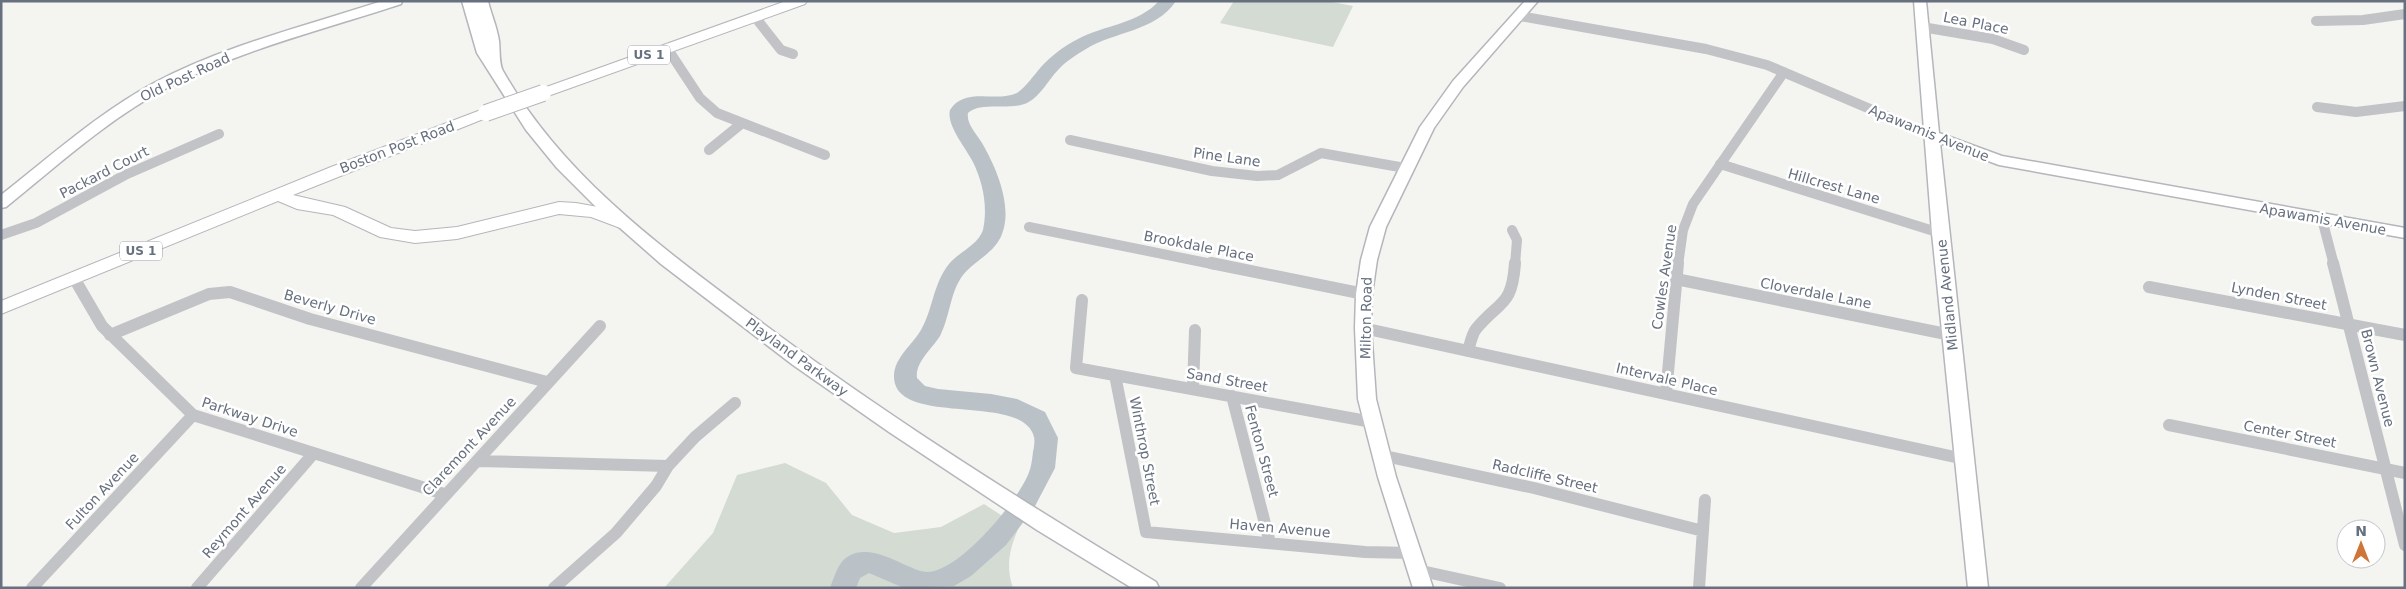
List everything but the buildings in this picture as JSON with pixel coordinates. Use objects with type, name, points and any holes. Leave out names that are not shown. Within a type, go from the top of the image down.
[{"type":"main road","name":"Boston Post Road","points":[[1,308],[280,194],[486,113],[800,1]]},
{"type":"main road","points":[[280,194],[296,203],[341,212],[384,233],[410,237],[453,234],[559,208],[578,208],[596,212],[623,223]]},
{"type":"street","name":"Old Post Road","points":[[1,203],[112,116],[168,82],[234,54],[396,1]]},
{"type":"street","name":"Playland Parkway","points":[[468,1],[479,42],[520,111],[545,145],[580,183],[623,223],[673,265],[799,360],[990,490],[1149,588]]},
{"type":"street","name":"Playland Parkway","points":[[481,1],[492,39],[496,68]]},
{"type":"street","name":"Milton Road","points":[[1423,588],[1380,455],[1372,422],[1366,385],[1363,328],[1368,260],[1375,235],[1418,141],[1445,100],[1532,1]]},
{"type":"street","name":"Midland Avenue","points":[[1920,1],[1940,233],[1978,588]]},
{"type":"street","points":[[2316,21],[2363,20],[2405,14]]},
{"type":"street","name":"Apawamis Avenue","points":[[1520,16],[1560,26],[1722,52],[1784,72],[1931,135],[1999,160],[2405,233]]},
{"type":"street","points":[[755,17],[781,50],[793,54]]},
{"type":"street","name":"Lea Place","points":[[1922,27],[1993,39],[2024,50]]},
{"type":"street","points":[[667,48],[700,98],[718,113],[741,124],[825,155]]},
{"type":"street","name":"Cowles Avenue","points":[[1666,394],[1676,280],[1683,230],[1693,204],[1784,72]]},
{"type":"street","points":[[2317,107],[2356,112],[2405,106]]},
{"type":"street","points":[[710,150],[741,124]]},
{"type":"street","name":"Packard Court","points":[[1,235],[36,223],[117,178],[219,134]]},
{"type":"street","name":"Pine Lane","points":[[1070,140],[1186,166],[1257,176],[1278,175],[1321,153],[1405,168]]},
{"type":"street","name":"Hillcrest Lane","points":[[1720,164],[1793,189],[1850,204],[1940,233]]},
{"type":"street","name":"Brown Avenue","points":[[2322,219],[2405,545]]},
{"type":"street","name":"Brookdale Place","points":[[1029,227],[1364,294]]},
{"type":"street","points":[[1468,351],[1475,330],[1508,300],[1514,279],[1517,240],[1512,230]]},
{"type":"street","name":"Parkway Drive","points":[[74,278],[95,316],[110,335],[193,415],[444,494]]},
{"type":"street","name":"Cloverdale Lane","points":[[1676,280],[1951,335]]},
{"type":"street","name":"Lynden Street","points":[[2149,287],[2405,335]]},
{"type":"street","name":"Beverly Drive","points":[[110,335],[209,294],[230,292],[310,319],[547,382]]},
{"type":"street","name":"Sand Street","points":[[1082,300],[1076,368],[1372,422]]},
{"type":"street","name":"Claremont Avenue","points":[[361,588],[444,494],[479,460],[547,382],[600,326]]},
{"type":"street","name":"Intervale Place","points":[[1363,328],[1964,459]]},
{"type":"street","points":[[1193,389],[1195,330]]},
{"type":"street","name":"Winthrop Street","points":[[1115,375],[1146,532]]},
{"type":"street","name":"Fenton Street","points":[[1232,396],[1270,543]]},
{"type":"street","points":[[554,588],[616,533],[656,486],[668,466],[695,437],[735,403]]},
{"type":"street","name":"Fulton Avenue","points":[[32,588],[193,415]]},
{"type":"street","name":"Center Street","points":[[2169,426],[2405,473]]},
{"type":"street","name":"Reymont Avenue","points":[[197,588],[313,454]]},
{"type":"street","name":"Radcliffe Street","points":[[1380,455],[1534,488],[1703,531]]},
{"type":"street","points":[[479,460],[668,466]]},
{"type":"street","points":[[1699,588],[1705,500]]},
{"type":"street","name":"Haven Avenue","points":[[1146,532],[1365,552],[1411,553]]},
{"type":"street","points":[[1417,570],[1443,574],[1500,588]]},
{"type":"shaded area","points":[[1234,1],[1327,1],[1353,6],[1333,47],[1220,23]]},
{"type":"shaded area","points":[[785,463],[826,483],[852,515],[894,533],[941,527],[984,504],[1019,527],[1013,542],[1009,564],[1013,588],[664,588],[713,533],[737,475]]},
{"type":"waterway","points":[[843,588],[850,572],[858,564],[869,562],[881,565],[918,582],[929,583],[945,578],[962,568],[997,538],[1012,520],[1026,501],[1043,468],[1046,438],[1036,418],[1017,408],[991,403],[938,398],[917,393],[906,382],[906,369],[933,327],[950,278],[959,266],[988,241],[993,230],[995,215],[992,186],[979,154],[960,123],[958,117],[959,110],[972,103],[1011,102],[1024,97],[1052,65],[1076,47],[1093,38],[1140,22],[1160,10],[1168,1]]}]
